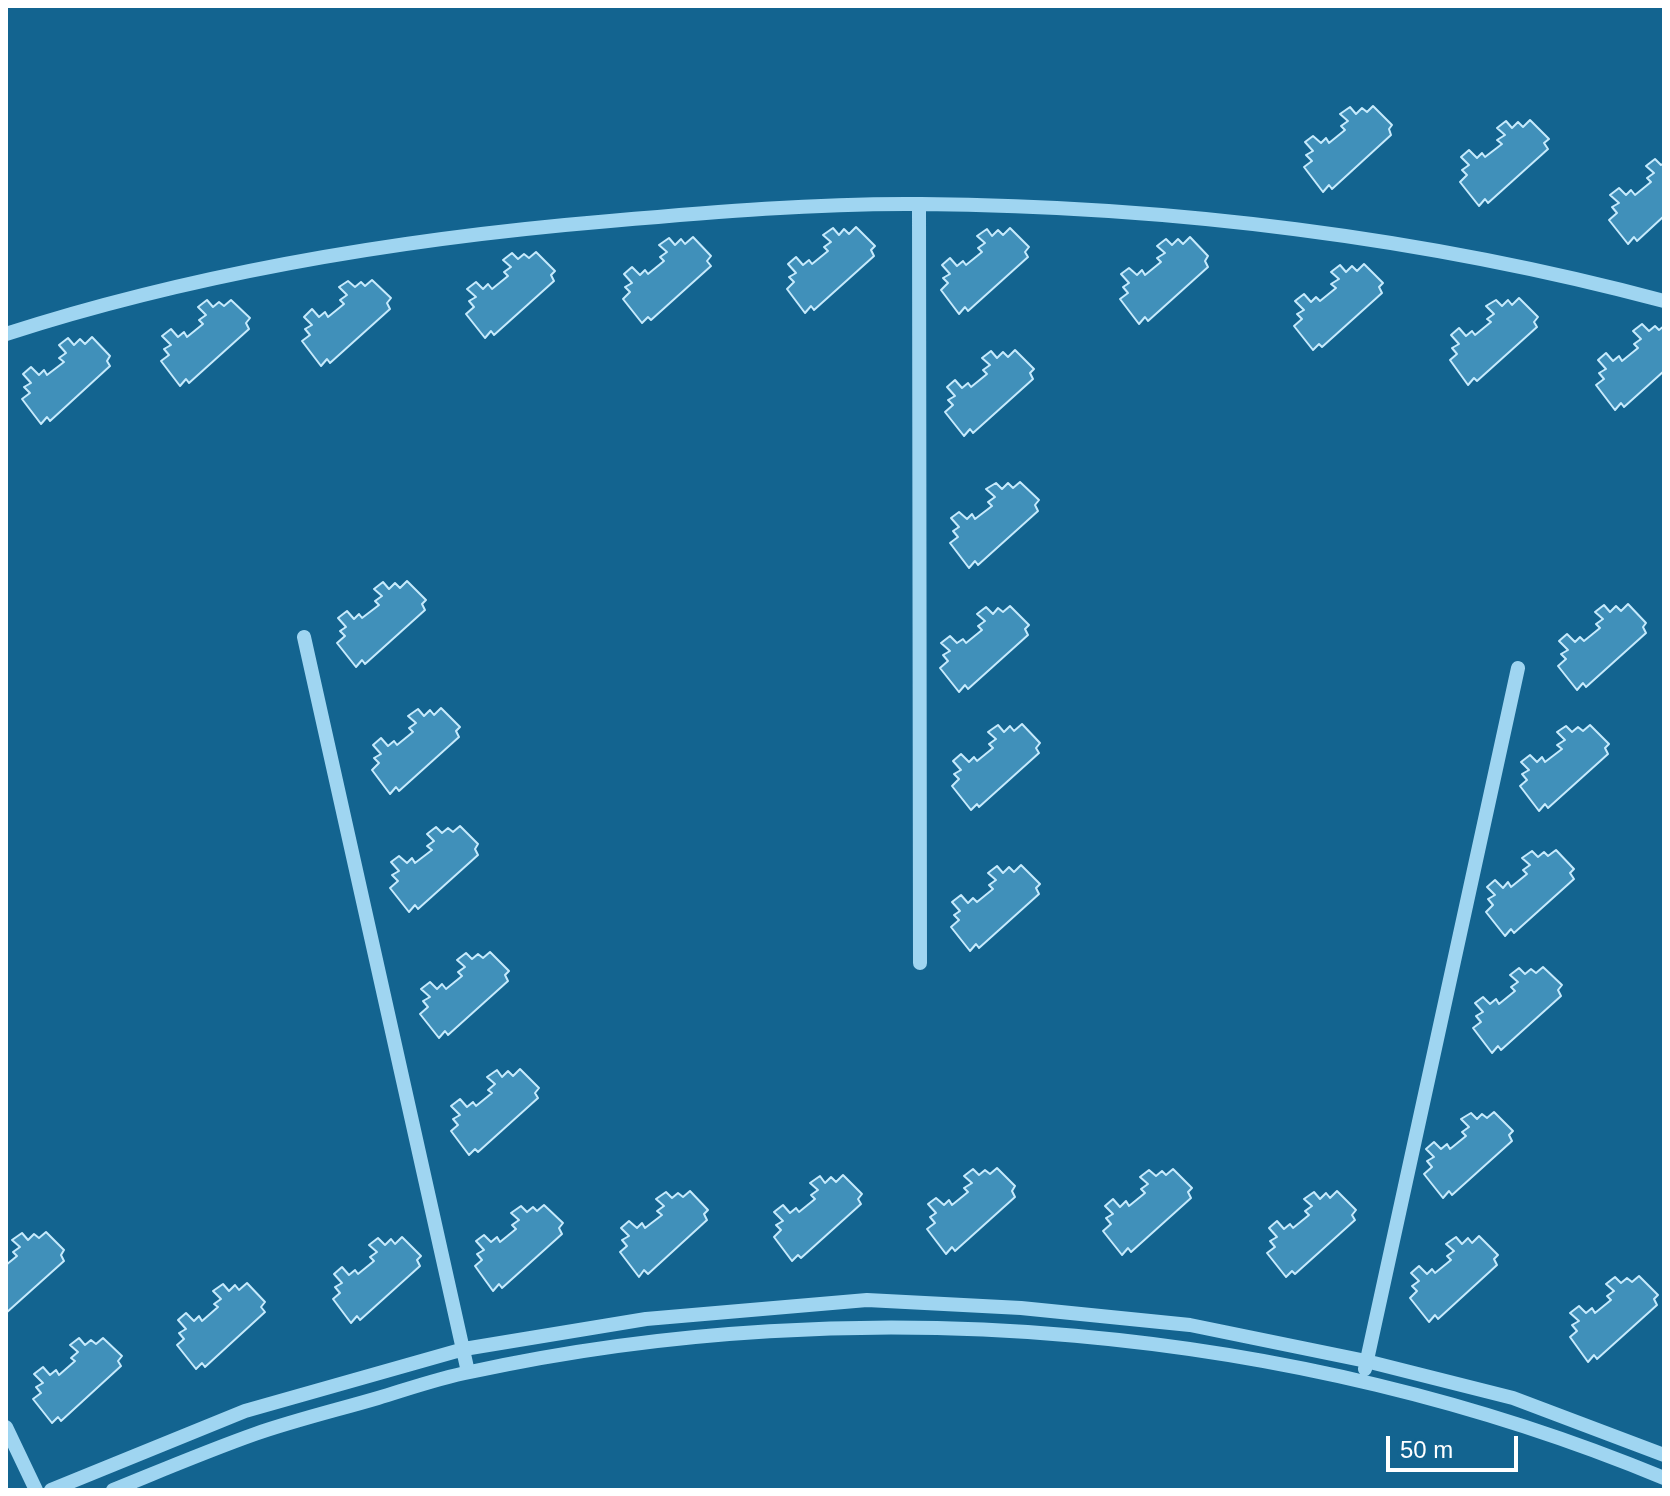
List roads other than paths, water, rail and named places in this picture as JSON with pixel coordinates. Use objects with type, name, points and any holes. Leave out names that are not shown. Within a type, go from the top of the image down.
[{"type":"street","points":[[919,204],[920,963]]},
{"type":"street","points":[[6,334],[203,281],[382,246],[541,227],[719,212],[919,204],[1146,215],[1319,232],[1456,255],[1664,301]]},
{"type":"street","points":[[304,637],[468,1372]]},
{"type":"street","points":[[1363,1381],[1518,668]]},
{"type":"street","points":[[51,1490],[245,1411],[464,1349],[646,1319],[867,1300],[1021,1308],[1190,1325],[1366,1361],[1513,1398],[1664,1455]]},
{"type":"street","points":[[113,1490],[255,1434],[468,1372],[650,1341],[866,1327],[1025,1333],[1182,1348],[1363,1381],[1503,1419],[1664,1478]]},
{"type":"street","points":[[6,1427],[36,1490]]}]
